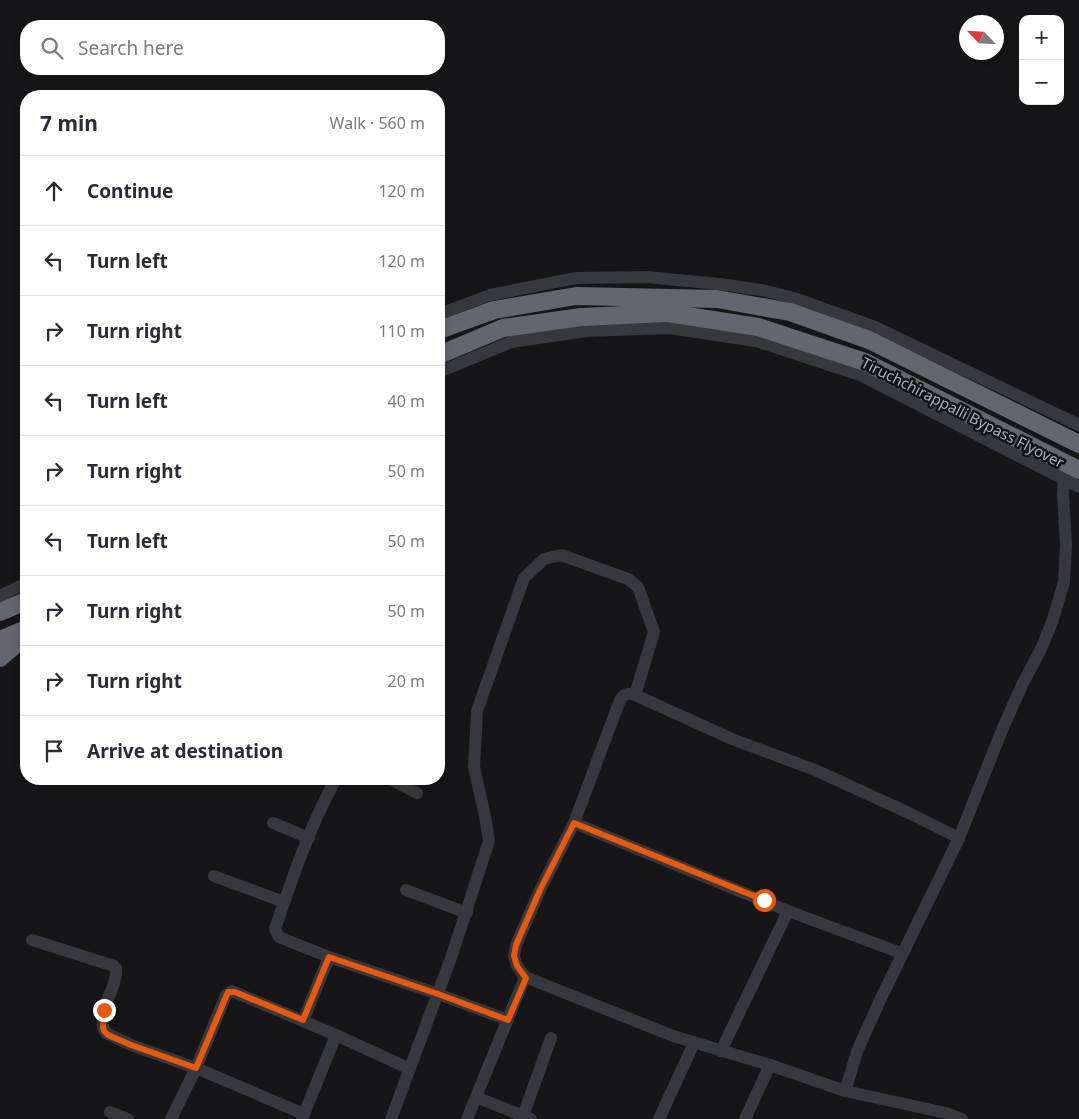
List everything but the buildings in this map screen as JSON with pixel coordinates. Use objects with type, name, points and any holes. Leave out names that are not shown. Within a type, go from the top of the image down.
[{"type":"highway","name":"Tiruchchirappalli Bypass Flyover","points":[[445,328],[494,310],[576,296],[717,299],[790,312],[869,340],[1079,444]]},
{"type":"highway","name":"Tiruchchirappalli Bypass Flyover","points":[[445,352],[503,328],[582,317],[668,313],[758,326],[865,362],[1079,470]]},
{"type":"highway","points":[[0,612],[20,604]]},
{"type":"highway","points":[[0,640],[20,636]]},
{"type":"highway","points":[[0,658],[20,640]]},
{"type":"street","points":[[445,312],[490,295],[576,278],[647,277],[762,290],[794,298],[875,327],[1079,425]]},
{"type":"street","points":[[445,370],[511,342],[586,331],[669,328],[756,341],[860,375],[1079,488]]},
{"type":"street","points":[[845,1091],[858,1049],[902,953],[959,838],[1002,730],[1041,649],[1060,597],[1064,582],[1066,545],[1064,480]]},
{"type":"street","points":[[391,1119],[438,994],[489,841],[486,816],[474,767],[477,710],[524,578],[544,559],[561,555],[628,579],[638,587],[654,632],[635,695]]},
{"type":"street","points":[[0,596],[20,586]]},
{"type":"street","points":[[959,838],[909,812],[815,770],[732,740],[628,693],[620,700],[574,823],[540,890],[516,945],[514,956],[517,966],[526,978],[694,1043],[770,1065],[845,1091],[962,1119]]},
{"type":"street","points":[[333,785],[284,902],[275,929],[277,935],[329,957],[508,1020]]},
{"type":"street","points":[[402,785],[417,793]]},
{"type":"street","points":[[273,822],[309,838]]},
{"type":"street","points":[[574,823],[788,911],[902,953]]},
{"type":"street","points":[[214,876],[284,902]]},
{"type":"street","points":[[406,890],[466,913]]},
{"type":"street","points":[[721,1051],[788,911]]},
{"type":"street","points":[[32,940],[114,966],[117,972],[104,1010],[104,1031],[131,1045],[196,1068],[303,1116],[336,1035]]},
{"type":"street","points":[[303,1020],[329,957]]},
{"type":"street","points":[[467,1119],[526,978]]},
{"type":"street","points":[[171,1119],[196,1068],[226,995],[230,991],[303,1020],[410,1068]]},
{"type":"street","points":[[476,1097],[527,1117],[551,1038]]},
{"type":"street","points":[[659,1119],[694,1043]]},
{"type":"street","points":[[745,1119],[770,1065]]},
{"type":"street","points":[[110,1112],[128,1119]]},
{"type":"route","points":[[104,1010],[103,1027],[108,1035],[196,1068],[228,992],[235,992],[303,1020],[329,957],[508,1020],[526,978],[517,966],[514,956],[516,945],[540,890],[574,823],[764,900]]}]
